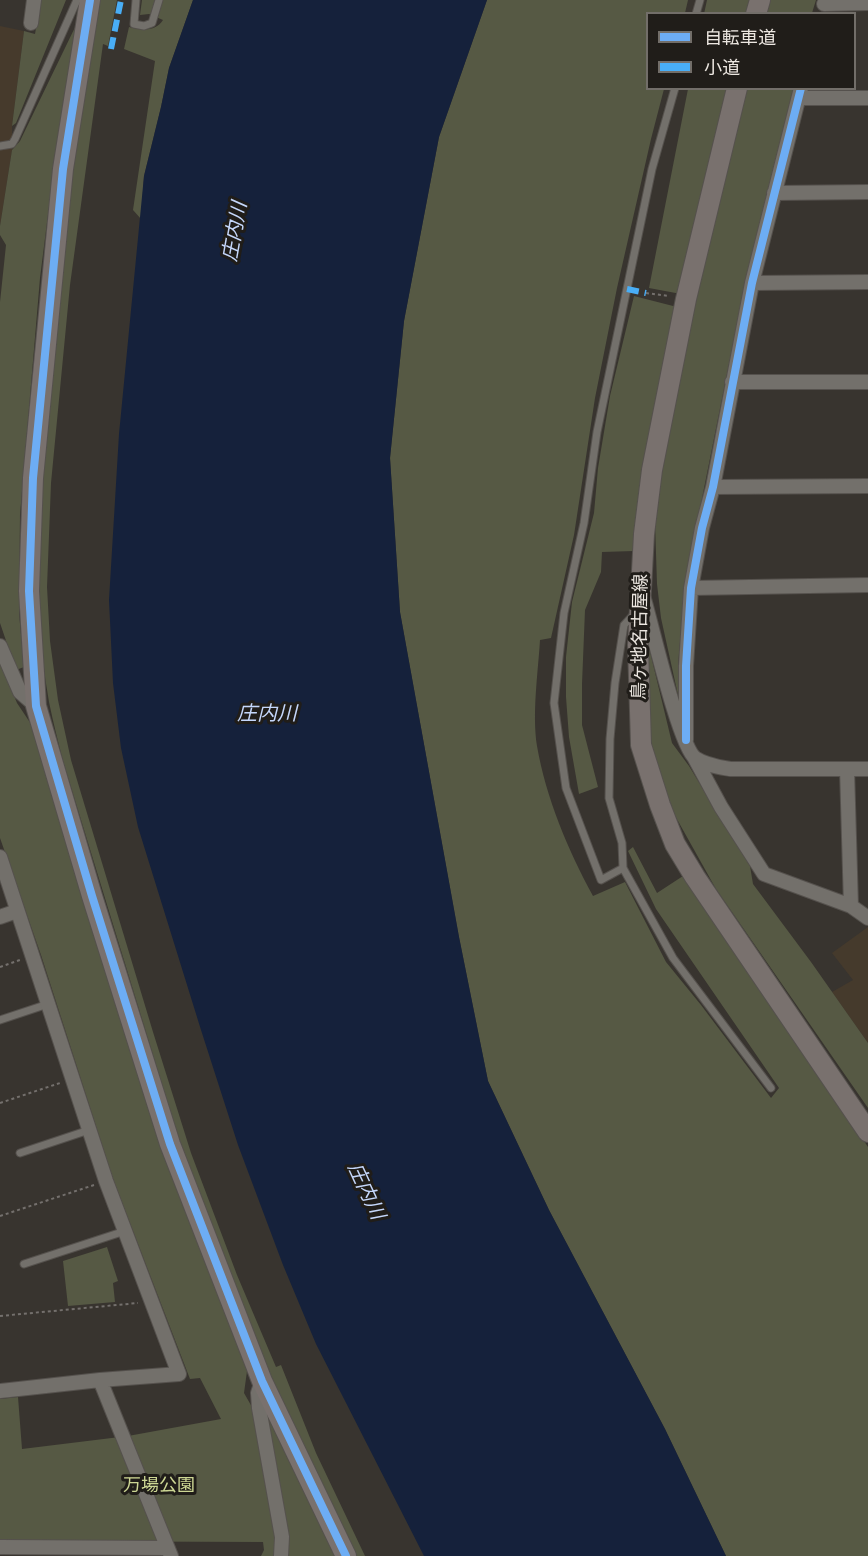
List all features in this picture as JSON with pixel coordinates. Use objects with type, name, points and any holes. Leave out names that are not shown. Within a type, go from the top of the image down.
[{"type":"street","points":[[31,23],[34,0]]},
{"type":"street","points":[[90,0],[63,169],[33,478],[29,591],[36,706],[170,1144],[262,1381],[345,1556]]},
{"type":"street","points":[[823,6],[868,3]]},
{"type":"street","name":"鳥ヶ地名古屋線","points":[[737,90],[686,299],[652,470],[644,534],[638,645],[641,745],[675,844],[868,1132]]},
{"type":"street","points":[[686,740],[686,666],[691,588],[702,528],[714,488],[752,283],[800,93],[868,98]]},
{"type":"street","points":[[774,193],[868,192]]},
{"type":"street","points":[[752,283],[868,282]]},
{"type":"street","points":[[732,382],[868,382]]},
{"type":"street","points":[[714,488],[868,486]]},
{"type":"street","points":[[691,588],[868,585]]},
{"type":"street","points":[[642,599],[679,726],[721,807],[764,874],[851,906],[868,918]]},
{"type":"street","points":[[0,646],[20,692],[36,706]]},
{"type":"street","points":[[694,757],[713,766],[730,769],[868,769]]},
{"type":"street","points":[[847,769],[851,906]]},
{"type":"street","points":[[0,857],[89,1130],[179,1374],[0,1391]]},
{"type":"street","points":[[0,917],[18,912]]},
{"type":"street","points":[[0,1547],[169,1552],[100,1380]]},
{"type":"street","points":[[262,1381],[258,1393],[259,1408],[282,1538],[281,1556]]},
{"type":"lane","points":[[0,146],[12,144],[77,0]]},
{"type":"lane","points":[[136,0],[134,24],[144,26],[152,23],[159,0]]},
{"type":"lane","points":[[623,868],[601,880],[566,788],[554,702],[564,613],[584,523],[597,432],[652,169],[674,90]]},
{"type":"lane","points":[[642,599],[624,625],[615,683],[610,739],[609,798],[622,843],[623,868],[673,958],[771,1088]]},
{"type":"lane","points":[[0,1020],[48,1004]]},
{"type":"lane","points":[[20,1153],[89,1130]]},
{"type":"lane","points":[[24,1264],[125,1231]]},
{"type":"path","points":[[646,292],[686,299]]},
{"type":"path","points":[[0,967],[27,958]]},
{"type":"path","points":[[0,1103],[67,1080]]},
{"type":"path","points":[[0,1216],[100,1183]]},
{"type":"path","points":[[0,1316],[144,1303]]},
{"type":"shaded area","points":[[0,26],[24,31],[12,126],[12,150],[0,226]]},
{"type":"shaded area","points":[[868,927],[868,1043],[832,992],[853,980],[832,953]]},
{"type":"green space","points":[[41,0],[66,0],[16,123],[12,126],[24,31],[35,34]]},
{"type":"green space","points":[[97,0],[117,0],[108,46],[103,44],[70,285],[51,483],[47,587],[50,641],[58,700],[71,760],[191,1153],[237,1275],[276,1367],[281,1365],[316,1453],[365,1556],[355,1556],[283,1406],[230,1280],[183,1153],[63,761],[45,679],[39,589],[39,520],[79,104]]},
{"type":"green space","points":[[142,0],[193,0],[169,68],[144,176],[141,219],[133,210],[155,61],[124,49],[129,27],[152,28],[163,20],[149,14],[140,15]]},
{"type":"green space","points":[[487,0],[688,0],[685,12],[646,12],[646,90],[664,90],[617,288],[595,398],[574,535],[551,638],[540,640],[535,707],[537,746],[546,785],[559,823],[593,896],[625,882],[666,962],[771,1098],[779,1088],[656,909],[628,851],[633,847],[657,893],[683,876],[781,1016],[868,1147],[868,1556],[726,1556],[665,1429],[549,1210],[488,1081],[459,937],[400,612],[390,458],[404,321],[439,137]]},
{"type":"green space","points":[[707,0],[750,0],[747,12],[704,12]]},
{"type":"green space","points":[[767,0],[816,0],[812,12],[764,12]]},
{"type":"green space","points":[[79,19],[54,167],[40,278],[20,515],[19,613],[24,667],[16,670],[0,623],[0,302],[6,245],[0,235],[0,226],[12,150],[20,141]]},
{"type":"green space","points":[[688,90],[729,90],[681,294],[649,288]]},
{"type":"green space","points":[[744,90],[793,90],[746,279],[685,583],[678,665],[680,704],[661,618],[657,584],[655,523],[658,475],[688,324]]},
{"type":"green space","points":[[634,296],[677,307],[643,469],[634,551],[602,552],[601,572],[585,610],[582,725],[598,787],[579,794],[569,737],[566,697],[566,657],[572,602],[594,513],[598,468],[610,396]]},
{"type":"green space","points":[[645,631],[672,743],[689,766],[750,866],[753,884],[868,1043],[868,1108],[716,889],[664,796],[649,738]]},
{"type":"green space","name":"万場公園","points":[[0,661],[17,703],[33,727],[162,1146],[220,1300],[248,1364],[244,1393],[256,1414],[277,1538],[275,1556],[261,1556],[264,1550],[263,1542],[0,1541],[0,1399],[18,1397],[22,1449],[128,1436],[221,1419],[200,1378],[190,1379],[113,1179],[41,955],[0,838]]},
{"type":"green space","points":[[107,1247],[118,1281],[113,1283],[115,1302],[68,1306],[63,1261]]},
{"type":"green space","points":[[267,1414],[337,1556],[286,1556]]},
{"type":"water","name":"庄内川","points":[[193,0],[487,0],[439,137],[404,321],[390,458],[400,612],[459,937],[488,1081],[549,1210],[665,1429],[726,1556],[424,1556],[316,1344],[283,1265],[238,1145],[138,827],[121,748],[113,683],[109,600],[119,434],[144,176],[169,68]]},
{"type":"marked path","points":[[111,49],[121,0]]},
{"type":"marked path","points":[[627,289],[646,293]]},
{"type":"cycle path","points":[[90,0],[63,169],[33,478],[29,591],[36,706],[92,896],[170,1144],[262,1381],[346,1556]]},
{"type":"cycle path","points":[[686,740],[686,666],[691,588],[752,283],[800,90]]}]
